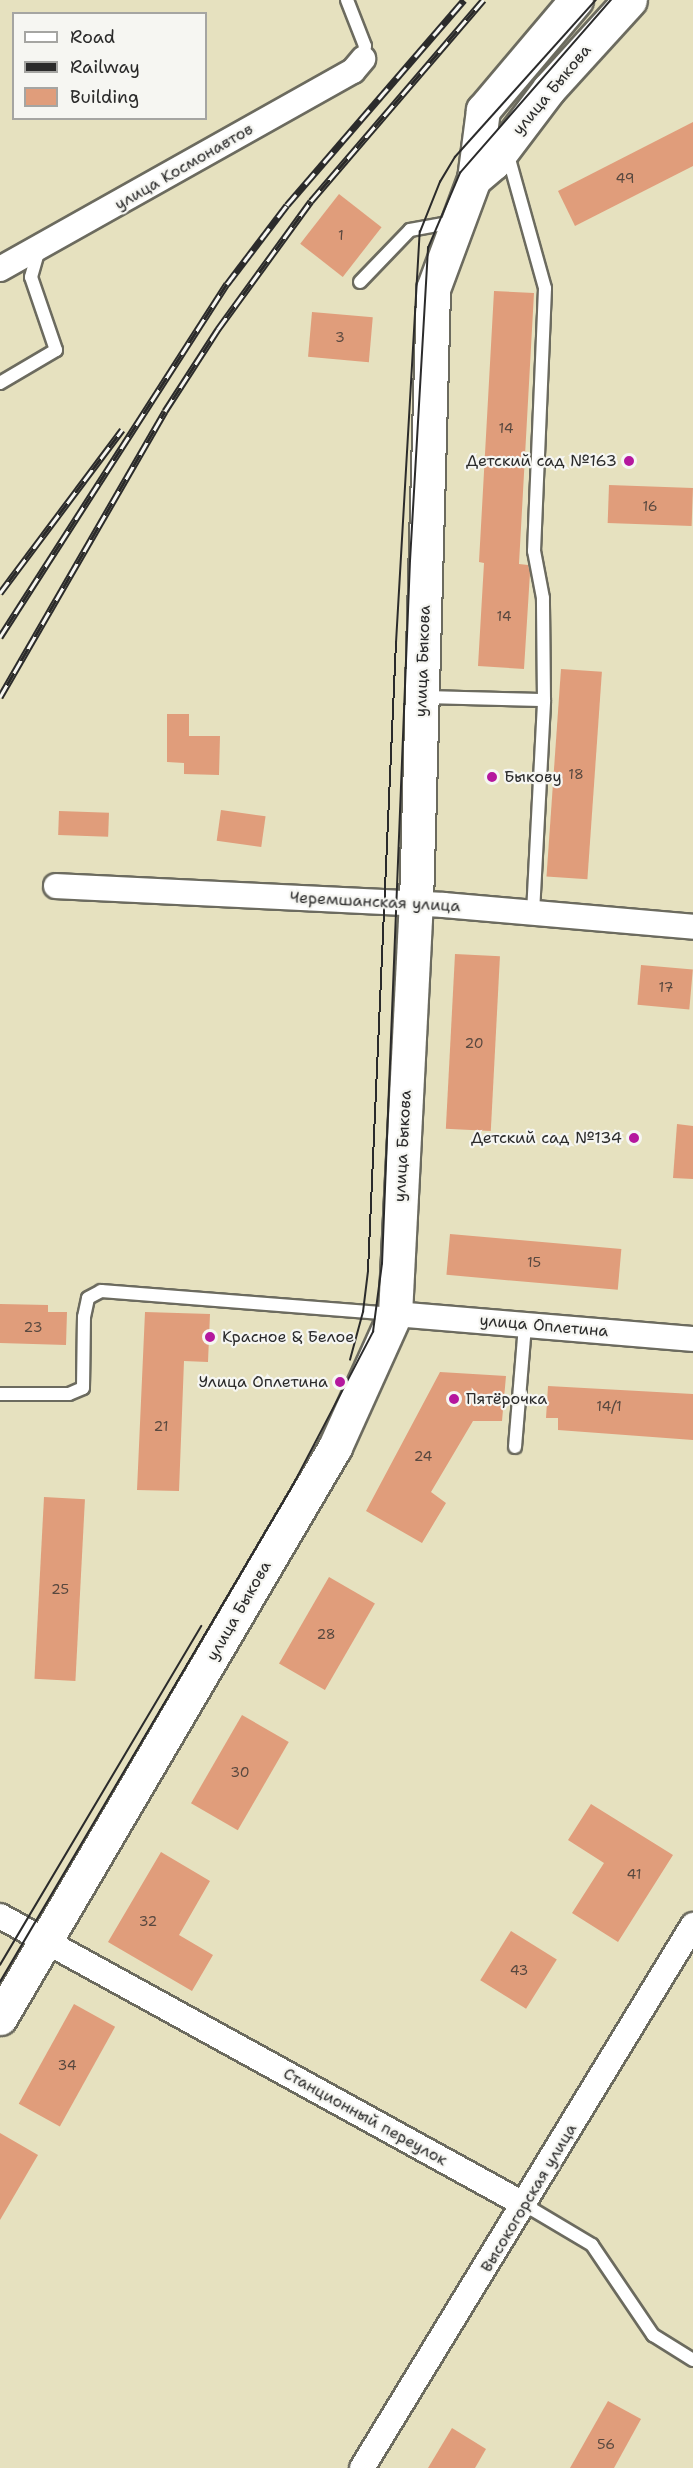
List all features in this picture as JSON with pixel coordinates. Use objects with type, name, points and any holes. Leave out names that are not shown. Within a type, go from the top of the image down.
[{"type":"street","name":"улица Быкова","points":[[0,2018],[335,1447],[395,1314],[416,903],[433,289],[474,179],[483,110],[576,0]]},
{"type":"street","name":"улица Быкова","points":[[474,179],[506,145],[549,89],[630,0]]},
{"type":"street","name":"улица Космонавтов","points":[[0,269],[353,71],[363,59]]},
{"type":"street","name":"Черемшанская улица","points":[[56,886],[416,903],[693,927]]},
{"type":"street","name":"улица Оплетина","points":[[395,1314],[693,1339]]},
{"type":"street","name":"Станционный переулок","points":[[0,1916],[525,2205]]},
{"type":"street","name":"Высокогорская улица","points":[[362,2468],[525,2205],[693,1926]]},
{"type":"lane","points":[[347,0],[365,46],[363,59]]},
{"type":"lane","points":[[506,145],[545,288],[534,550],[543,610],[544,700],[533,914]]},
{"type":"lane","points":[[360,282],[410,230],[458,221]]},
{"type":"lane","points":[[0,383],[56,350],[31,277],[39,248]]},
{"type":"lane","points":[[422,697],[544,700]]},
{"type":"lane","points":[[0,1394],[69,1395],[83,1388],[84,1317],[88,1298],[101,1292],[395,1314]]},
{"type":"lane","points":[[515,1447],[525,1325]]},
{"type":"lane","name":"Станционный переулок","points":[[525,2205],[592,2245],[653,2335],[693,2360]]},
{"type":"building","points":[[693,122],[693,166],[575,226],[558,191]]},
{"type":"building","points":[[339,194],[382,227],[343,277],[300,244]]},
{"type":"building","points":[[494,291],[534,293],[519,564],[528,565],[530,573],[524,669],[478,666],[484,563],[479,562]]},
{"type":"building","points":[[312,312],[373,317],[369,362],[308,357]]},
{"type":"building","points":[[609,485],[693,488],[692,526],[608,523]]},
{"type":"building","points":[[561,669],[602,672],[587,879],[546,876]]},
{"type":"building","points":[[167,714],[189,714],[189,736],[220,736],[219,775],[184,774],[184,763],[167,762]]},
{"type":"building","points":[[221,810],[266,816],[261,847],[217,841]]},
{"type":"building","points":[[59,811],[109,813],[108,837],[58,835]]},
{"type":"building","points":[[455,954],[500,956],[491,1131],[446,1129]]},
{"type":"building","points":[[641,965],[693,970],[689,1009],[638,1005]]},
{"type":"building","points":[[677,1124],[693,1126],[693,1179],[673,1178]]},
{"type":"building","points":[[450,1234],[621,1249],[618,1290],[446,1275]]},
{"type":"building","points":[[0,1304],[48,1305],[48,1312],[67,1312],[66,1345],[0,1343]]},
{"type":"building","points":[[145,1312],[210,1314],[208,1362],[184,1361],[179,1491],[137,1490]]},
{"type":"building","points":[[440,1372],[506,1376],[502,1421],[473,1421],[431,1492],[446,1503],[422,1543],[366,1511]]},
{"type":"building","points":[[548,1386],[693,1394],[693,1440],[558,1430],[558,1418],[546,1418]]},
{"type":"building","points":[[44,1497],[85,1499],[75,1681],[34,1679]]},
{"type":"building","points":[[329,1577],[375,1604],[325,1690],[279,1664]]},
{"type":"building","points":[[242,1715],[289,1742],[238,1830],[191,1803]]},
{"type":"building","points":[[591,1804],[673,1855],[618,1942],[572,1913],[604,1863],[568,1840]]},
{"type":"building","points":[[161,1852],[210,1881],[179,1935],[213,1955],[192,1991],[108,1942]]},
{"type":"building","points":[[511,1931],[557,1960],[526,2009],[480,1980]]},
{"type":"building","points":[[74,2004],[115,2027],[60,2126],[19,2104]]},
{"type":"building","points":[[0,2133],[38,2155],[0,2220]]},
{"type":"building","points":[[608,2401],[641,2419],[614,2468],[570,2468]]},
{"type":"building","points":[[452,2428],[486,2449],[475,2468],[428,2468]]},
{"type":"tram line","points":[[350,1360],[363,1312],[368,1271],[396,643],[420,232],[440,182],[455,157],[596,0]]},
{"type":"tram line","points":[[0,1982],[293,1485],[373,1332],[382,1264],[410,561],[428,248],[460,173],[611,0]]},
{"type":"tram line","points":[[0,1965],[201,1626]]},
{"type":"railway","points":[[0,637],[227,284],[287,205],[464,0]]},
{"type":"railway","points":[[0,697],[165,411],[218,329],[311,201],[483,0]]},
{"type":"railway","points":[[0,593],[122,430]]},
{"type":"place","name":"Детский сад №163","points":[[629,461]]},
{"type":"place","name":"Быкову","points":[[492,777]]},
{"type":"place","name":"Детский сад №134","points":[[634,1138]]},
{"type":"place","name":"Красное & Белое","points":[[210,1337]]},
{"type":"place","name":"Улица Оплетина","points":[[340,1382]]},
{"type":"place","name":"Пятёрочка","points":[[454,1399]]}]
